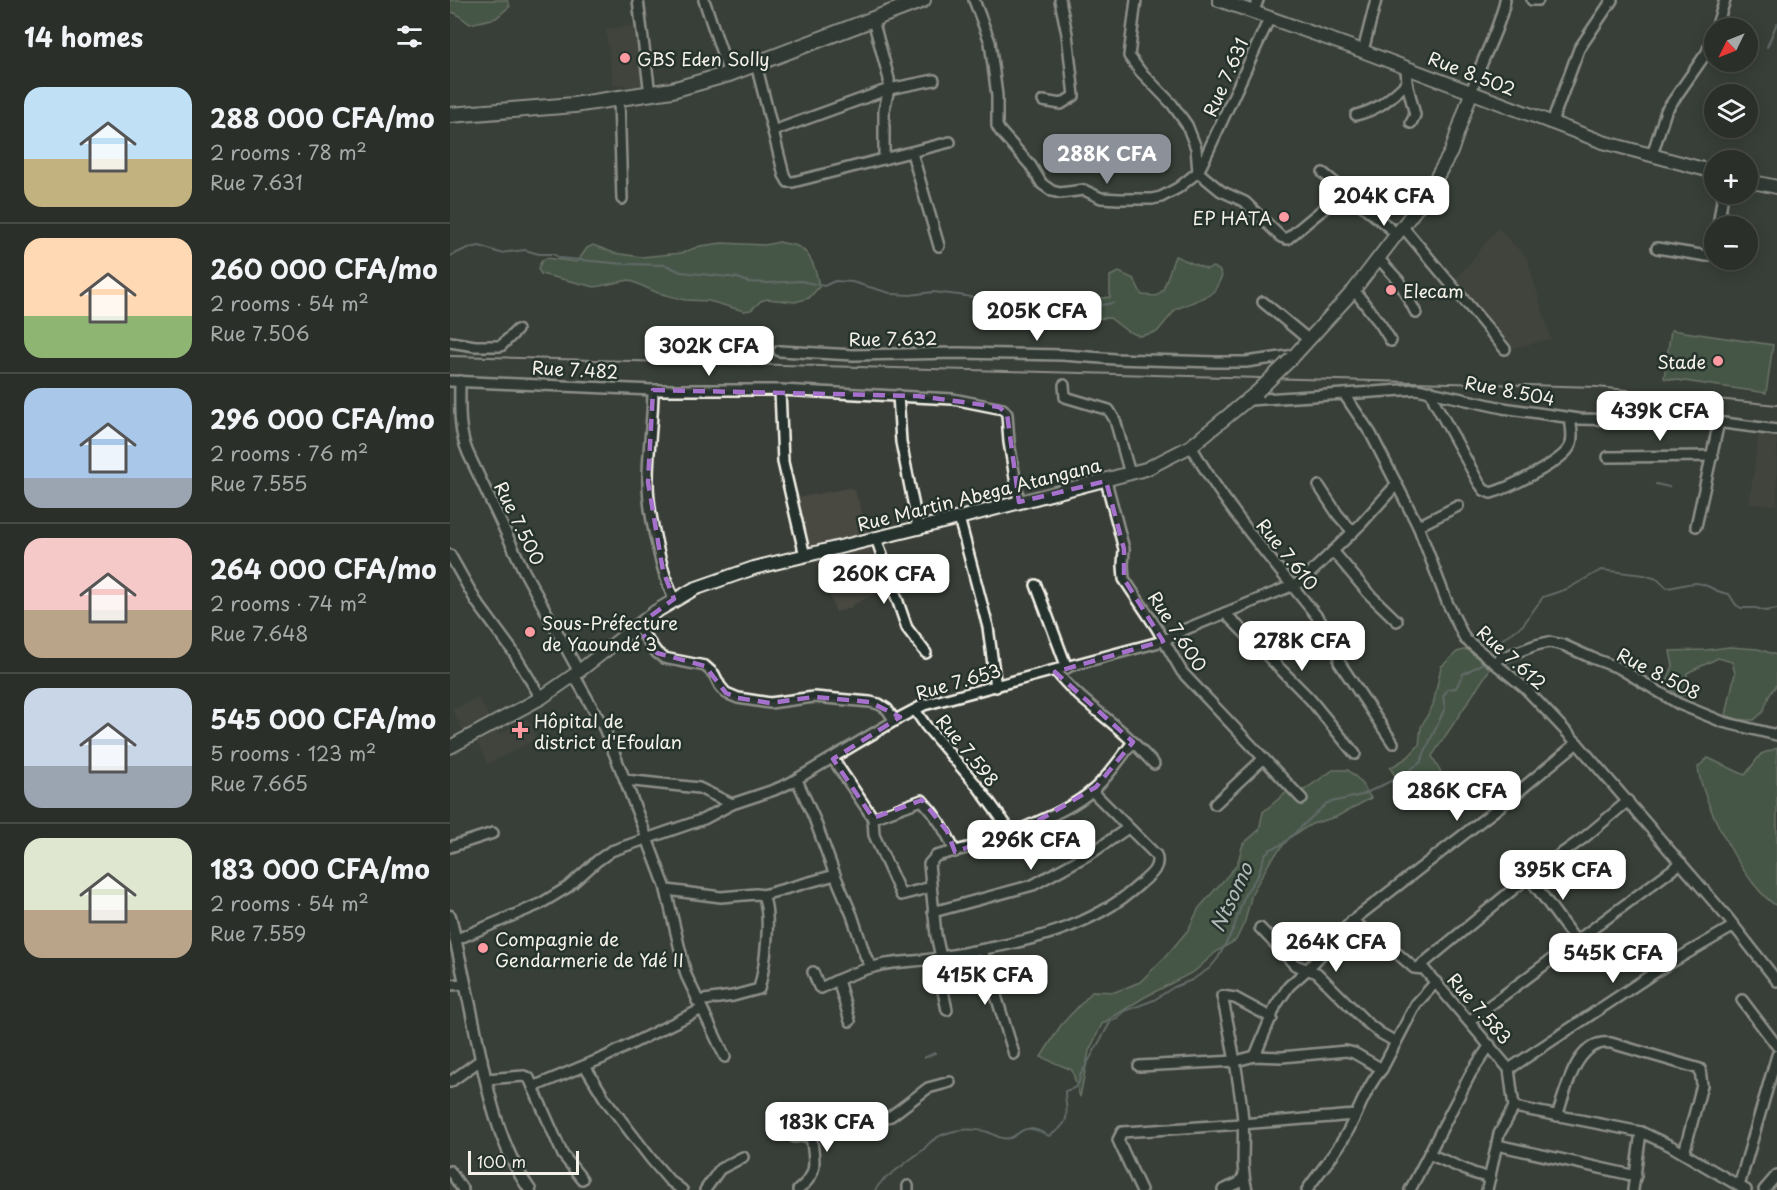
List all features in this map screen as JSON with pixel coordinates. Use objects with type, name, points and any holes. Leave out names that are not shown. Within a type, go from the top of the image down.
[{"type":"main road","points":[[450,116],[650,94],[729,74],[923,0]]},
{"type":"main road","name":"Rue 8.502","points":[[1219,0],[1256,6],[1270,17],[1603,142],[1704,169]]},
{"type":"main road","name":"Rue Martin Abega Atangana","points":[[450,747],[541,698],[674,600],[716,580],[754,568],[1106,481],[1163,462],[1191,446],[1253,396],[1294,357],[1354,290],[1426,196],[1451,152],[1471,93]]},
{"type":"main road","points":[[1758,183],[1777,187]]},
{"type":"street","points":[[638,0],[650,94]]},
{"type":"street","points":[[704,0],[729,74]]},
{"type":"street","name":"Rue 7.631","points":[[974,0],[990,42],[997,96],[997,126],[1047,188],[1060,193],[1084,190],[1101,198],[1152,199],[1170,193],[1198,172],[1270,17]]},
{"type":"street","points":[[1043,101],[1061,104],[1074,96],[1067,34],[1060,0]]},
{"type":"street","points":[[1136,0],[1129,56],[1140,71],[1172,104],[1187,125],[1196,148],[1198,172],[1221,191],[1245,202],[1284,239],[1290,237],[1345,191]]},
{"type":"street","points":[[1363,51],[1376,0]]},
{"type":"street","points":[[1471,93],[1506,0]]},
{"type":"street","points":[[1532,0],[1538,0]]},
{"type":"street","points":[[1552,122],[1579,49],[1612,0]]},
{"type":"street","points":[[1719,18],[1725,0]]},
{"type":"street","points":[[873,20],[886,66],[889,89],[884,110],[884,159]]},
{"type":"street","points":[[1652,155],[1666,111],[1704,56]]},
{"type":"street","points":[[756,64],[784,175],[788,182],[829,174],[950,142]]},
{"type":"street","points":[[1406,68],[1407,83],[1415,115],[1412,123]]},
{"type":"street","points":[[773,132],[889,89],[934,80]]},
{"type":"street","points":[[1356,115],[1383,105],[1407,83]]},
{"type":"street","points":[[619,99],[622,199]]},
{"type":"street","points":[[912,153],[939,246]]},
{"type":"street","points":[[1323,173],[1400,231],[1505,349]]},
{"type":"street","points":[[1657,248],[1704,256]]},
{"type":"street","points":[[1378,258],[1399,281],[1416,313]]},
{"type":"street","points":[[1354,290],[1381,325],[1390,341]]},
{"type":"street","points":[[1263,302],[1309,339]]},
{"type":"street","points":[[450,342],[501,346],[517,330]]},
{"type":"street","name":"Rue 7.632","points":[[779,351],[854,356],[957,353],[1063,355],[1215,362],[1246,362],[1294,357]]},
{"type":"street","name":"Rue 7.482","points":[[455,381],[653,390],[780,390],[898,395],[952,399],[999,407],[1006,411],[1019,502]]},
{"type":"street","name":"Rue 7.500","points":[[455,381],[463,441],[524,572],[604,728],[667,890],[681,959],[725,1057]]},
{"type":"street","points":[[1064,385],[1065,398],[1109,410],[1115,420],[1130,474]]},
{"type":"street","name":"Rue 8.504","points":[[1344,394],[1400,389],[1431,391],[1503,408],[1570,418],[1623,420],[1686,418],[1777,430]]},
{"type":"street","points":[[653,390],[653,426],[648,482],[663,571],[674,600]]},
{"type":"street","points":[[780,390],[783,462],[805,556]]},
{"type":"street","points":[[1431,391],[1479,483],[1484,490],[1491,493],[1532,475],[1567,450],[1571,442],[1570,418]]},
{"type":"street","points":[[1253,396],[1344,394]]},
{"type":"street","name":"Rue 7.612","points":[[1344,394],[1371,434],[1418,526],[1460,632],[1472,647],[1524,687],[1577,743],[1734,926],[1777,981]]},
{"type":"street","points":[[898,395],[901,442],[918,527]]},
{"type":"street","points":[[1696,526],[1719,422]]},
{"type":"street","name":"Rue 7.610","points":[[1191,446],[1223,499],[1340,646],[1339,662],[1393,743]]},
{"type":"street","points":[[1608,457],[1713,456]]},
{"type":"street","name":"Rue 7.600","points":[[1106,481],[1125,549],[1124,579],[1182,672],[1302,800]]},
{"type":"street","name":"Rue 7.653","points":[[455,940],[540,904],[568,886],[612,850],[704,819],[732,804],[796,780],[915,710],[940,700],[1163,641],[1225,613],[1294,586],[1306,578],[1353,532],[1396,484]]},
{"type":"street","points":[[1319,486],[1338,515],[1353,532]]},
{"type":"street","points":[[1418,526],[1458,506]]},
{"type":"street","points":[[958,518],[988,627],[996,687]]},
{"type":"street","points":[[876,538],[907,628],[926,653]]},
{"type":"street","points":[[1333,551],[1369,594],[1396,621]]},
{"type":"street","points":[[450,555],[476,600],[512,650],[541,698]]},
{"type":"street","points":[[1036,585],[1067,668]]},
{"type":"street","points":[[1225,613],[1310,699],[1355,754]]},
{"type":"street","points":[[637,626],[664,658],[705,666],[714,674],[726,693],[738,698],[770,703],[814,697],[870,702],[887,709],[895,721]]},
{"type":"street","name":"Rue 8.508","points":[[1494,662],[1536,645],[1549,642],[1563,645],[1619,668],[1679,704],[1723,723],[1777,735]]},
{"type":"street","points":[[1056,671],[1072,690],[1116,724],[1154,764]]},
{"type":"street","name":"Rue 7.598","points":[[915,710],[940,744],[979,788],[1012,833]]},
{"type":"street","points":[[947,1010],[928,869],[932,859],[1012,833],[1070,805],[1092,791],[1133,742]]},
{"type":"street","points":[[1255,1056],[1276,1005],[1289,986],[1352,921],[1507,801],[1577,743]]},
{"type":"street","points":[[833,759],[873,818],[874,835],[901,895],[931,887]]},
{"type":"street","points":[[1215,804],[1263,759]]},
{"type":"street","points":[[626,780],[699,789],[732,804]]},
{"type":"street","points":[[796,780],[818,827],[834,875],[852,915],[865,956],[872,967]]},
{"type":"street","points":[[813,972],[821,988],[872,967],[982,950],[1029,940],[1080,923],[1107,908],[1133,890],[1155,869],[1158,860],[1156,855],[1092,791]]},
{"type":"street","points":[[873,818],[922,800],[946,831],[955,852]]},
{"type":"street","points":[[1419,967],[1529,877],[1585,837],[1628,801]]},
{"type":"street","points":[[933,912],[1032,885],[1093,852],[1128,828]]},
{"type":"street","points":[[450,847],[493,833]]},
{"type":"street","points":[[1469,1021],[1681,863]]},
{"type":"street","points":[[667,890],[721,897],[763,895],[834,875]]},
{"type":"street","points":[[1529,877],[1575,940]]},
{"type":"street","points":[[533,1087],[585,1066],[700,1005],[759,989],[766,951],[766,909],[763,895]]},
{"type":"street","points":[[450,916],[486,1079],[513,1163],[530,1190]]},
{"type":"street","name":"Rue 7.583","points":[[1352,921],[1391,948],[1414,968],[1424,969],[1436,982],[1509,1069],[1514,1107]]},
{"type":"street","points":[[1509,1069],[1660,969],[1734,926]]},
{"type":"street","points":[[1260,928],[1295,965],[1317,973],[1366,1022],[1396,1042]]},
{"type":"street","points":[[982,950],[1014,1054]]},
{"type":"street","points":[[838,980],[850,1021]]},
{"type":"street","points":[[1307,1190],[1349,1129],[1416,1004],[1436,982]]},
{"type":"street","points":[[450,985],[465,984]]},
{"type":"street","points":[[1247,1190],[1243,1178],[1243,1123],[1236,1060],[1222,996],[1235,998],[1272,1018]]},
{"type":"street","points":[[1742,1000],[1777,1046]]},
{"type":"street","points":[[1557,1116],[1577,1062],[1583,1054],[1600,1043],[1611,1043],[1700,1069],[1702,1085],[1684,1153]]},
{"type":"street","points":[[1410,1190],[1471,1073],[1490,1045]]},
{"type":"street","points":[[1139,1065],[1346,1051],[1382,1069]]},
{"type":"street","points":[[1487,1190],[1499,1134],[1514,1107],[1641,1132],[1684,1153],[1744,1189],[1777,1055]]},
{"type":"street","points":[[450,1082],[482,1059]]},
{"type":"street","points":[[585,1066],[605,1099],[651,1159],[669,1180],[682,1190]]},
{"type":"street","points":[[486,1079],[524,1076],[529,1078],[563,1155],[582,1179]]},
{"type":"street","points":[[794,1137],[840,1130],[891,1116],[928,1088],[950,1082]]},
{"type":"street","points":[[1141,1190],[1118,1140],[1122,1132],[1209,1128],[1243,1123],[1356,1115]]},
{"type":"street","points":[[1633,1190],[1641,1132]]},
{"type":"street","points":[[798,1190],[812,1177],[814,1165],[811,1135]]},
{"type":"street","points":[[1497,1145],[1636,1176]]},
{"type":"street","points":[[1429,1154],[1490,1178]]},
{"type":"street","points":[[705,1190],[720,1169],[742,1157]]},
{"type":"street","points":[[450,1171],[463,1190]]},
{"type":"street","points":[[1764,1190],[1777,1175]]},
{"type":"street","points":[[1223,1190],[1239,1183],[1243,1178]]},
{"type":"highlighted area","points":[[653,390],[918,396],[999,407],[1007,414],[1019,502],[1106,481],[1124,549],[1124,579],[1163,641],[1055,672],[1133,742],[1096,787],[1034,823],[955,852],[947,831],[922,800],[873,818],[833,759],[900,717],[870,702],[814,697],[770,703],[738,698],[726,693],[705,666],[657,653],[637,626],[674,599],[663,571],[648,482]]},
{"type":"shaded area","name":"GBS Eden Solly","points":[[637,25],[644,85],[613,86],[606,29]]},
{"type":"shaded area","points":[[1498,228],[1527,258],[1551,339],[1510,349],[1453,283]]},
{"type":"shaded area","points":[[1759,433],[1777,435],[1777,505],[1749,504]]},
{"type":"shaded area","points":[[849,488],[855,491],[868,531],[869,547],[888,588],[852,607],[836,612],[818,564],[809,550],[797,498]]},
{"type":"shaded area","name":"Hôpital de district d'Efoulan","points":[[478,698],[499,734],[527,719],[538,739],[488,764],[470,729],[464,732],[452,710]]},
{"type":"green space","points":[[450,0],[507,0],[510,6],[496,18],[470,24],[450,12]]},
{"type":"green space","points":[[779,242],[804,250],[811,259],[819,287],[809,298],[795,302],[767,299],[751,310],[744,311],[709,301],[685,300],[658,293],[629,280],[595,287],[541,274],[538,269],[546,258],[577,262],[587,248],[593,245],[614,253],[641,257],[682,253],[700,246],[722,243],[765,245]]},
{"type":"green space","points":[[1175,256],[1206,269],[1213,267],[1219,270],[1222,276],[1210,295],[1176,309],[1157,332],[1140,336],[1127,331],[1110,318],[1089,319],[1056,315],[1057,305],[1110,297],[1110,276],[1119,272],[1134,279],[1142,295],[1156,296],[1163,290]]},
{"type":"green space","name":"Stade","points":[[1671,330],[1773,345],[1766,393],[1664,378]]},
{"type":"green space","points":[[1729,647],[1758,649],[1777,655],[1777,684],[1763,712],[1754,720],[1738,720],[1726,715],[1735,673],[1732,662],[1718,658],[1687,673],[1687,695],[1677,696],[1666,683],[1673,666],[1670,651]]},
{"type":"green space","points":[[1467,649],[1490,669],[1432,756],[1441,772],[1415,797],[1405,791],[1390,768],[1408,757],[1419,745],[1421,727],[1433,705],[1441,667],[1457,652]]},
{"type":"green space","points":[[1777,748],[1777,906],[1765,897],[1752,882],[1727,843],[1707,801],[1698,767],[1708,758],[1745,775],[1761,754]]},
{"type":"green space","points":[[1333,770],[1348,770],[1359,780],[1371,798],[1336,817],[1312,824],[1290,837],[1271,860],[1252,893],[1245,921],[1236,940],[1216,952],[1195,971],[1143,998],[1102,1024],[1089,1051],[1080,1097],[1072,1070],[1041,1057],[1061,1025],[1093,991],[1115,992],[1140,982],[1188,930],[1199,908],[1237,865],[1243,844],[1259,830],[1263,812],[1287,792],[1304,790]]},
{"type":"waterway","points":[[1767,47],[1777,23]]},
{"type":"waterway","points":[[922,167],[928,188]]},
{"type":"waterway","points":[[928,190],[938,228]]},
{"type":"waterway","points":[[450,256],[468,248],[480,246],[500,253],[525,250],[539,254],[553,254],[560,258],[624,264]]},
{"type":"waterway","points":[[627,264],[666,265],[681,272],[738,278],[748,282],[801,281],[824,286],[835,281],[852,282],[890,293]]},
{"type":"waterway","points":[[892,294],[910,295],[933,292],[996,301],[1041,311],[1069,311],[1113,303]]},
{"type":"waterway","points":[[1656,484],[1669,487]]},
{"type":"waterway","name":"Ntsomo","points":[[1490,656],[1500,641],[1523,625],[1543,597],[1567,589],[1601,570],[1644,575],[1657,579],[1667,588],[1693,583],[1701,584],[1729,594],[1736,605],[1741,608],[1756,608],[1765,611],[1777,609]]},
{"type":"waterway","name":"Ntsomo","points":[[875,1190],[882,1181],[943,1134],[960,1130],[976,1130],[1008,1138],[1025,1129],[1049,1136],[1057,1131],[1065,1122],[1067,1112],[1065,1091],[1077,1085],[1111,1021],[1125,1011],[1154,1000],[1210,968],[1233,930],[1245,894],[1258,875],[1265,854],[1283,844],[1327,803],[1362,795],[1395,779],[1420,763],[1445,708],[1443,696],[1448,689],[1456,688],[1463,674],[1487,661]]},
{"type":"waterway","points":[[924,1058],[935,1053]]},
{"type":"railway","points":[[450,356],[1597,387],[1777,405]]},
{"type":"place","name":"GBS Eden Solly","points":[[625,58]]},
{"type":"place","name":"EP HATA","points":[[1284,217]]},
{"type":"place","name":"Elecam","points":[[1391,290]]},
{"type":"place","name":"Stade","points":[[1718,361]]},
{"type":"place","name":"Sous-Préfecture de Yaoundé 3","points":[[530,632]]},
{"type":"place","name":"Hôpital de district d'Efoulan","points":[[520,730]]},
{"type":"place","name":"Compagnie de Gendarmerie de Ydé II","points":[[483,948]]}]
